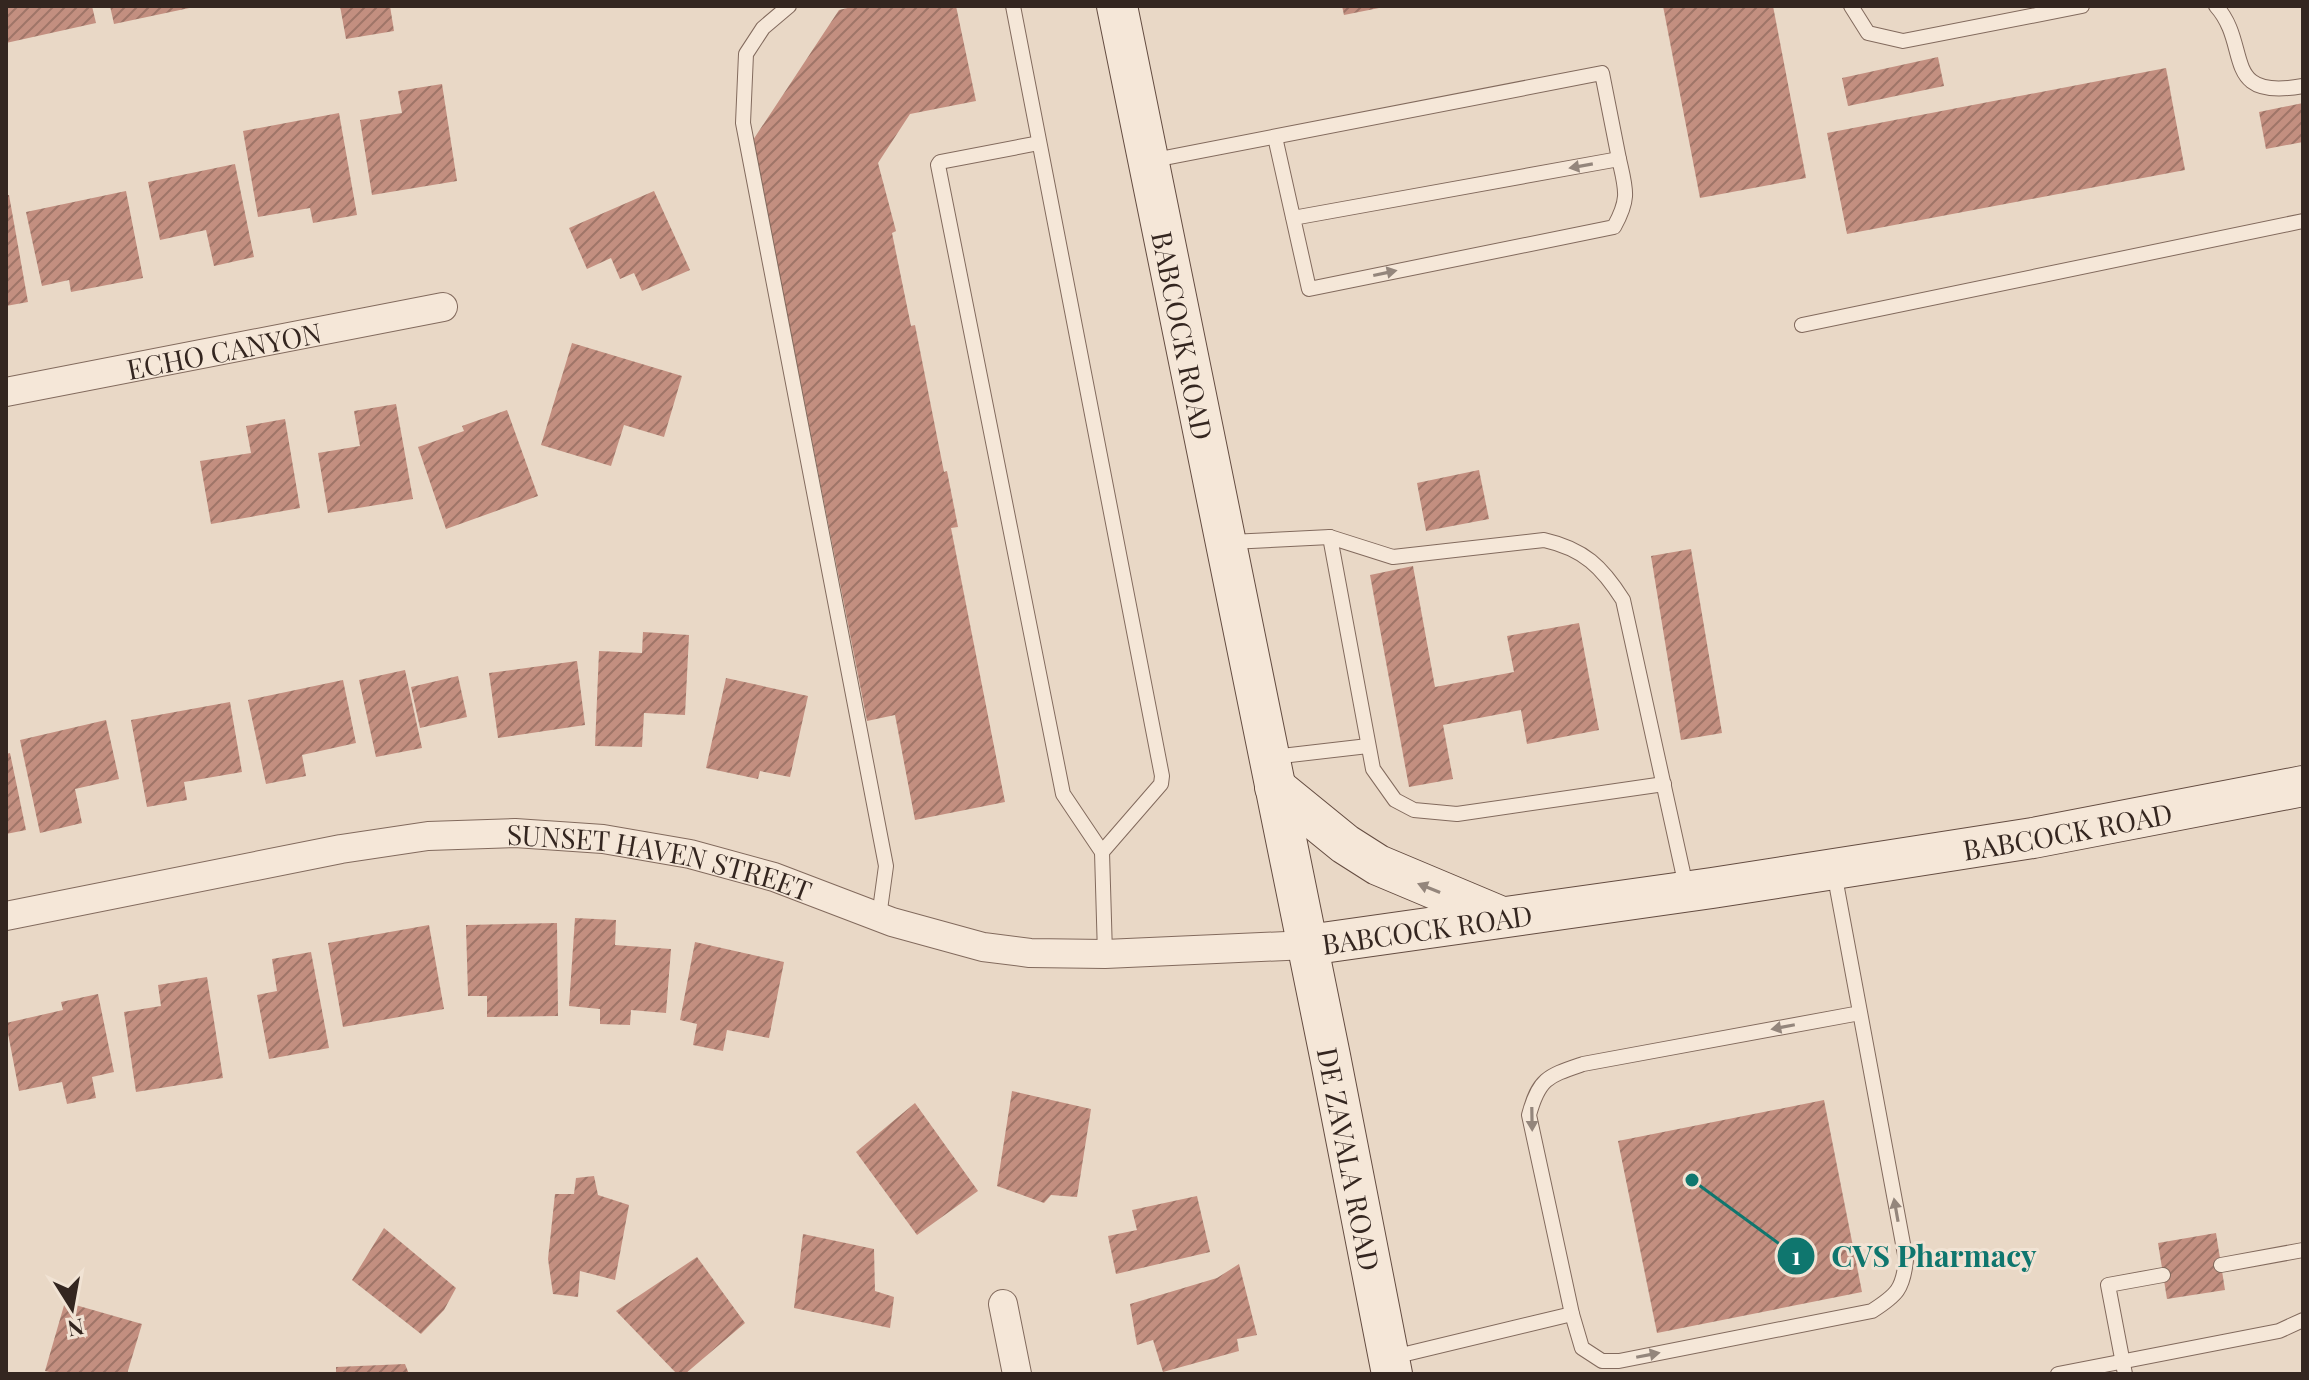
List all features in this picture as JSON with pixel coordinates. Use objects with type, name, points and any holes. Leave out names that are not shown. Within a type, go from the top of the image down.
[{"type":"main road","name":"BABCOCK ROAD","points":[[1117,6],[1308,945],[2033,838],[2303,786]]},
{"type":"main road","points":[[1272,772],[1345,844],[1378,865],[1501,917]]},
{"type":"main road","name":"DE ZAVALA ROAD","points":[[1308,945],[1391,1366]]},
{"type":"street","name":"ECHO CANYON","points":[[6,392],[443,307]]},
{"type":"street","name":"SUNSET HAVEN STREET","points":[[6,916],[341,849],[428,836],[515,833],[603,839],[690,854],[774,877],[879,917],[983,947],[1030,953],[1105,954],[1308,945]]},
{"type":"street","points":[[1003,1304],[1017,1374]]},
{"type":"lane","points":[[789,6],[763,28],[746,54],[743,123],[886,866],[879,917]]},
{"type":"lane","points":[[1013,6],[1162,776],[1161,784],[1102,852]]},
{"type":"lane","points":[[1851,6],[1868,33],[1903,41],[2082,6]]},
{"type":"lane","points":[[2216,6],[2228,19],[2239,64],[2253,83],[2278,90],[2303,86]]},
{"type":"lane","points":[[1149,161],[1602,73],[1625,187],[1625,206],[1614,227],[1309,289],[1275,137]]},
{"type":"lane","points":[[1039,143],[940,162],[938,165],[1063,794],[1102,852],[1105,954]]},
{"type":"lane","points":[[1293,218],[1619,159]]},
{"type":"lane","points":[[1802,325],[2303,221]]},
{"type":"lane","points":[[1330,537],[1373,769],[1395,800],[1414,810],[1457,814],[1664,784]]},
{"type":"lane","points":[[1226,543],[1330,537],[1393,557],[1544,540],[1566,545],[1600,568],[1623,600],[1687,891]]},
{"type":"lane","points":[[1272,772],[1368,746]]},
{"type":"lane","points":[[1834,869],[1906,1260],[1903,1282],[1888,1300],[1872,1311],[1619,1361],[1602,1361],[1582,1348],[1529,1115],[1536,1090],[1554,1074],[1583,1064],[1860,1013]]},
{"type":"lane","points":[[2221,1265],[2303,1250]]},
{"type":"lane","points":[[2124,1368],[2108,1285],[2163,1275]]},
{"type":"lane","points":[[1391,1366],[1572,1314]]},
{"type":"lane","points":[[2058,1374],[2124,1368],[2279,1331],[2303,1320]]},
{"type":"building","points":[[6,6],[92,6],[96,23],[6,43]]},
{"type":"building","points":[[110,6],[194,6],[194,7],[114,24]]},
{"type":"building","points":[[340,6],[390,6],[394,31],[346,39]]},
{"type":"building","points":[[856,6],[956,6],[976,101],[910,114],[878,163],[896,231],[892,233],[911,326],[915,325],[944,472],[947,471],[958,527],[951,528],[1005,802],[915,820],[895,715],[867,721],[753,140],[839,10]]},
{"type":"building","points":[[1342,6],[1384,6],[1384,7],[1344,15]]},
{"type":"building","points":[[1663,6],[1773,6],[1806,178],[1700,198]]},
{"type":"building","points":[[1938,57],[1944,86],[1848,106],[1842,78]]},
{"type":"building","points":[[2166,68],[2185,170],[1847,234],[1827,133]]},
{"type":"building","points":[[442,84],[457,181],[372,195],[360,120],[402,113],[398,91]]},
{"type":"building","points":[[2303,103],[2303,142],[2266,149],[2259,112]]},
{"type":"building","points":[[339,113],[357,215],[313,223],[310,208],[258,217],[243,131]]},
{"type":"building","points":[[235,164],[254,257],[214,266],[206,230],[160,240],[148,182]]},
{"type":"building","points":[[126,191],[143,278],[71,292],[69,280],[42,286],[26,212]]},
{"type":"building","points":[[654,191],[690,270],[642,291],[634,273],[620,279],[611,258],[587,269],[569,228]]},
{"type":"building","points":[[6,195],[9,195],[28,302],[6,306]]},
{"type":"building","points":[[572,343],[682,376],[664,437],[624,425],[611,466],[541,445]]},
{"type":"building","points":[[396,404],[413,499],[328,513],[318,453],[360,446],[354,411]]},
{"type":"building","points":[[507,410],[538,496],[446,529],[418,447],[464,431],[462,426]]},
{"type":"building","points":[[285,419],[300,508],[211,524],[200,461],[251,453],[246,426]]},
{"type":"building","points":[[1479,470],[1489,519],[1426,531],[1417,483]]},
{"type":"building","points":[[1691,549],[1722,733],[1681,740],[1651,556]]},
{"type":"building","points":[[1413,566],[1435,687],[1514,672],[1507,636],[1579,623],[1599,730],[1527,744],[1521,710],[1443,725],[1453,779],[1409,787],[1370,575]]},
{"type":"building","points":[[643,632],[689,635],[685,715],[644,713],[642,747],[595,746],[599,651],[642,653]]},
{"type":"building","points":[[577,661],[585,725],[498,738],[489,673]]},
{"type":"building","points":[[405,670],[422,748],[376,757],[359,680]]},
{"type":"building","points":[[458,676],[467,717],[420,728],[411,687]]},
{"type":"building","points":[[726,678],[808,696],[790,777],[760,771],[758,779],[706,768]]},
{"type":"building","points":[[343,680],[356,743],[302,755],[306,776],[266,784],[248,700]]},
{"type":"building","points":[[230,702],[242,772],[184,782],[187,800],[147,807],[131,720]]},
{"type":"building","points":[[106,720],[119,779],[75,789],[82,823],[40,833],[20,740]]},
{"type":"building","points":[[10,753],[26,830],[6,834],[6,754]]},
{"type":"building","points":[[575,918],[616,920],[615,945],[671,949],[666,1013],[631,1010],[630,1025],[600,1024],[600,1009],[569,1006]]},
{"type":"building","points":[[557,923],[558,1016],[487,1017],[487,996],[468,996],[466,925]]},
{"type":"building","points":[[429,925],[444,1009],[343,1027],[328,943]]},
{"type":"building","points":[[695,942],[784,962],[769,1038],[727,1030],[723,1051],[693,1045],[697,1024],[680,1020]]},
{"type":"building","points":[[311,952],[329,1048],[269,1059],[257,995],[277,991],[272,959]]},
{"type":"building","points":[[207,977],[223,1078],[136,1092],[124,1012],[161,1006],[158,985]]},
{"type":"building","points":[[98,994],[114,1072],[92,1077],[96,1098],[67,1104],[62,1082],[19,1091],[6,1023],[63,1010],[61,1002]]},
{"type":"building","points":[[1012,1091],[1091,1109],[1077,1197],[1051,1195],[1044,1203],[997,1186]]},
{"type":"building","points":[[1824,1100],[1862,1292],[1657,1333],[1618,1141]]},
{"type":"building","points":[[915,1103],[978,1191],[917,1235],[856,1152]]},
{"type":"building","points":[[594,1176],[598,1195],[629,1205],[615,1280],[580,1271],[578,1297],[553,1294],[548,1259],[555,1194],[574,1194],[576,1178]]},
{"type":"building","points":[[1197,1196],[1210,1252],[1116,1274],[1108,1236],[1137,1230],[1132,1210]]},
{"type":"building","points":[[384,1228],[456,1288],[444,1310],[421,1334],[352,1280]]},
{"type":"building","points":[[2216,1233],[2225,1290],[2167,1299],[2158,1243]]},
{"type":"building","points":[[803,1234],[874,1249],[875,1291],[894,1297],[890,1328],[794,1308]]},
{"type":"building","points":[[697,1257],[745,1323],[685,1374],[677,1374],[616,1311]]},
{"type":"building","points":[[1239,1264],[1257,1335],[1237,1339],[1239,1351],[1163,1372],[1153,1340],[1137,1345],[1130,1304],[1217,1278]]},
{"type":"building","points":[[65,1302],[142,1324],[127,1374],[59,1374],[45,1371]]},
{"type":"building","points":[[405,1364],[409,1374],[336,1374],[336,1367]]},
{"type":"place","name":"CVS Pharmacy","points":[[1692,1180]]}]
